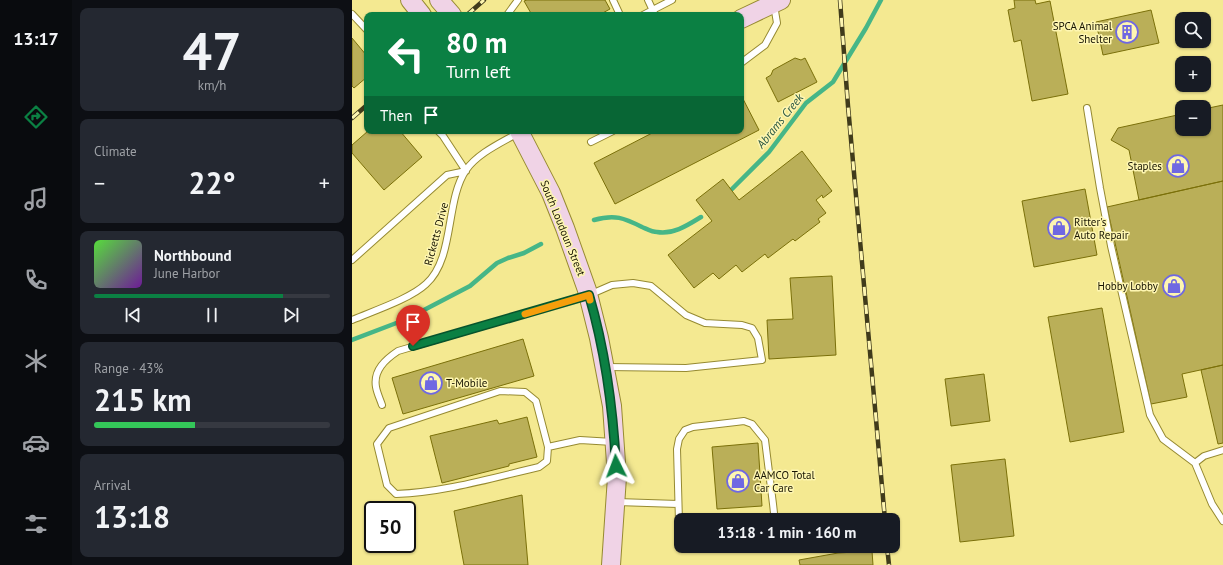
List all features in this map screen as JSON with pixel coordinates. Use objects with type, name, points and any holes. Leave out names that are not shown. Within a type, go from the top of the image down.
[{"type":"main road","points":[[440,0],[450,12]]},
{"type":"main road","points":[[744,17],[775,1]]},
{"type":"main road","name":"South Loudoun Street","points":[[522,134],[551,193],[565,228],[594,313],[612,406],[615,442],[617,477],[611,565]]},
{"type":"lane","points":[[510,12],[518,0]]},
{"type":"lane","points":[[612,0],[618,12]]},
{"type":"lane","points":[[648,0],[654,12]]},
{"type":"lane","points":[[655,12],[672,0]]},
{"type":"lane","points":[[744,61],[765,45],[777,23],[775,1]]},
{"type":"lane","points":[[352,14],[364,27]]},
{"type":"lane","points":[[1087,108],[1111,246],[1150,415],[1163,439],[1196,463],[1212,504],[1223,521]]},
{"type":"lane","points":[[352,260],[447,175],[466,171],[441,134]]},
{"type":"lane","name":"Ricketts Drive","points":[[352,320],[415,293],[427,284],[436,271],[442,256],[458,188],[466,171],[473,162],[515,134]]},
{"type":"lane","points":[[591,142],[607,134]]},
{"type":"lane","points":[[382,405],[376,387],[376,377],[380,367],[386,359],[398,351],[589,295],[612,285],[633,283],[651,286],[686,315],[705,322],[742,325],[752,328],[758,338],[762,360],[686,368],[605,366]]},
{"type":"lane","points":[[500,391],[506,391],[525,392],[536,401],[548,447],[547,461],[539,467],[420,493],[396,494],[387,485],[377,444],[389,428],[500,391]]},
{"type":"lane","points":[[678,513],[676,450],[679,439],[685,430],[693,427],[744,421],[752,424],[765,440],[774,513]]},
{"type":"lane","points":[[548,447],[580,440],[615,442]]},
{"type":"lane","points":[[1196,463],[1204,456],[1223,450]]},
{"type":"lane","points":[[616,502],[678,504]]},
{"type":"building","points":[[605,0],[610,9],[604,12],[530,12],[524,1]]},
{"type":"building","points":[[1014,0],[1035,0],[1036,4],[1050,1],[1068,94],[1032,101],[1021,40],[1014,42],[1008,10],[1015,8]]},
{"type":"building","name":"SPCA Animal Shelter","points":[[1151,10],[1159,43],[1103,55],[1096,22]]},
{"type":"building","points":[[352,38],[364,52],[364,80],[354,88],[352,86]]},
{"type":"building","points":[[795,58],[801,60],[805,58],[817,82],[778,102],[766,78],[771,75],[773,70]]},
{"type":"building","points":[[744,101],[759,130],[615,204],[594,163],[650,134],[744,134]]},
{"type":"building","name":"Staples","points":[[1223,105],[1223,181],[1139,200],[1129,150],[1111,140],[1118,128],[1175,116],[1175,136],[1211,136],[1211,108]]},
{"type":"building","points":[[365,134],[403,134],[422,157],[384,190],[352,153],[352,145]]},
{"type":"building","points":[[802,151],[832,191],[823,198],[822,195],[816,200],[826,213],[818,219],[820,222],[795,241],[793,239],[768,258],[765,254],[742,272],[736,265],[719,279],[713,273],[694,288],[668,255],[712,221],[696,200],[723,179],[739,200]]},
{"type":"building","name":"Hobby Lobby","points":[[1223,181],[1223,365],[1182,374],[1187,397],[1151,404],[1107,207]]},
{"type":"building","name":"Ritter's Auto Repair","points":[[1085,189],[1097,255],[1034,267],[1022,201]]},
{"type":"building","points":[[832,276],[836,355],[769,359],[767,320],[793,319],[790,278]]},
{"type":"building","points":[[1102,308],[1124,432],[1070,442],[1048,317]]},
{"type":"building","points":[[523,339],[534,376],[403,414],[392,378]]},
{"type":"building","points":[[1223,365],[1223,443],[1218,444],[1201,370]]},
{"type":"building","points":[[984,374],[990,421],[951,426],[945,379]]},
{"type":"building","points":[[527,417],[537,457],[509,464],[509,466],[442,483],[430,436],[497,420],[499,424]]},
{"type":"building","points":[[758,443],[762,506],[717,509],[712,447]]},
{"type":"building","points":[[1005,459],[1014,536],[960,542],[951,465]]},
{"type":"building","points":[[522,495],[528,565],[464,565],[454,511]]},
{"type":"building","points":[[838,553],[872,553],[873,565],[800,565],[799,560]]},
{"type":"waterway","name":"Abrams Creek","points":[[729,192],[769,152],[806,103],[833,82],[881,0]]},
{"type":"waterway","name":"Abrams Creek","points":[[594,220],[614,217],[630,221],[651,231],[663,233],[680,229],[701,217]]},
{"type":"waterway","name":"Abrams Creek","points":[[352,340],[399,322],[424,310],[470,286],[497,263],[524,253],[541,244]]},
{"type":"railway","points":[[470,12],[484,0]]},
{"type":"railway","points":[[840,0],[884,513]]},
{"type":"railway","points":[[352,118],[364,108]]},
{"type":"railway","points":[[888,553],[889,565]]},
{"type":"slow traffic","points":[[525,314],[589,295],[590,300]]},
{"type":"place","name":"SPCA Animal Shelter","points":[[1127,32]]},
{"type":"place","name":"Staples","points":[[1178,166]]},
{"type":"place","name":"Ritter's Auto Repair","points":[[1059,228]]},
{"type":"place","name":"Hobby Lobby","points":[[1174,286]]},
{"type":"place","name":"T-Mobile","points":[[431,383]]},
{"type":"place","name":"AAMCO Total Car Care","points":[[738,481]]},
{"type":"route","points":[[413,346],[589,295],[597,325],[612,406],[616,466]]}]
